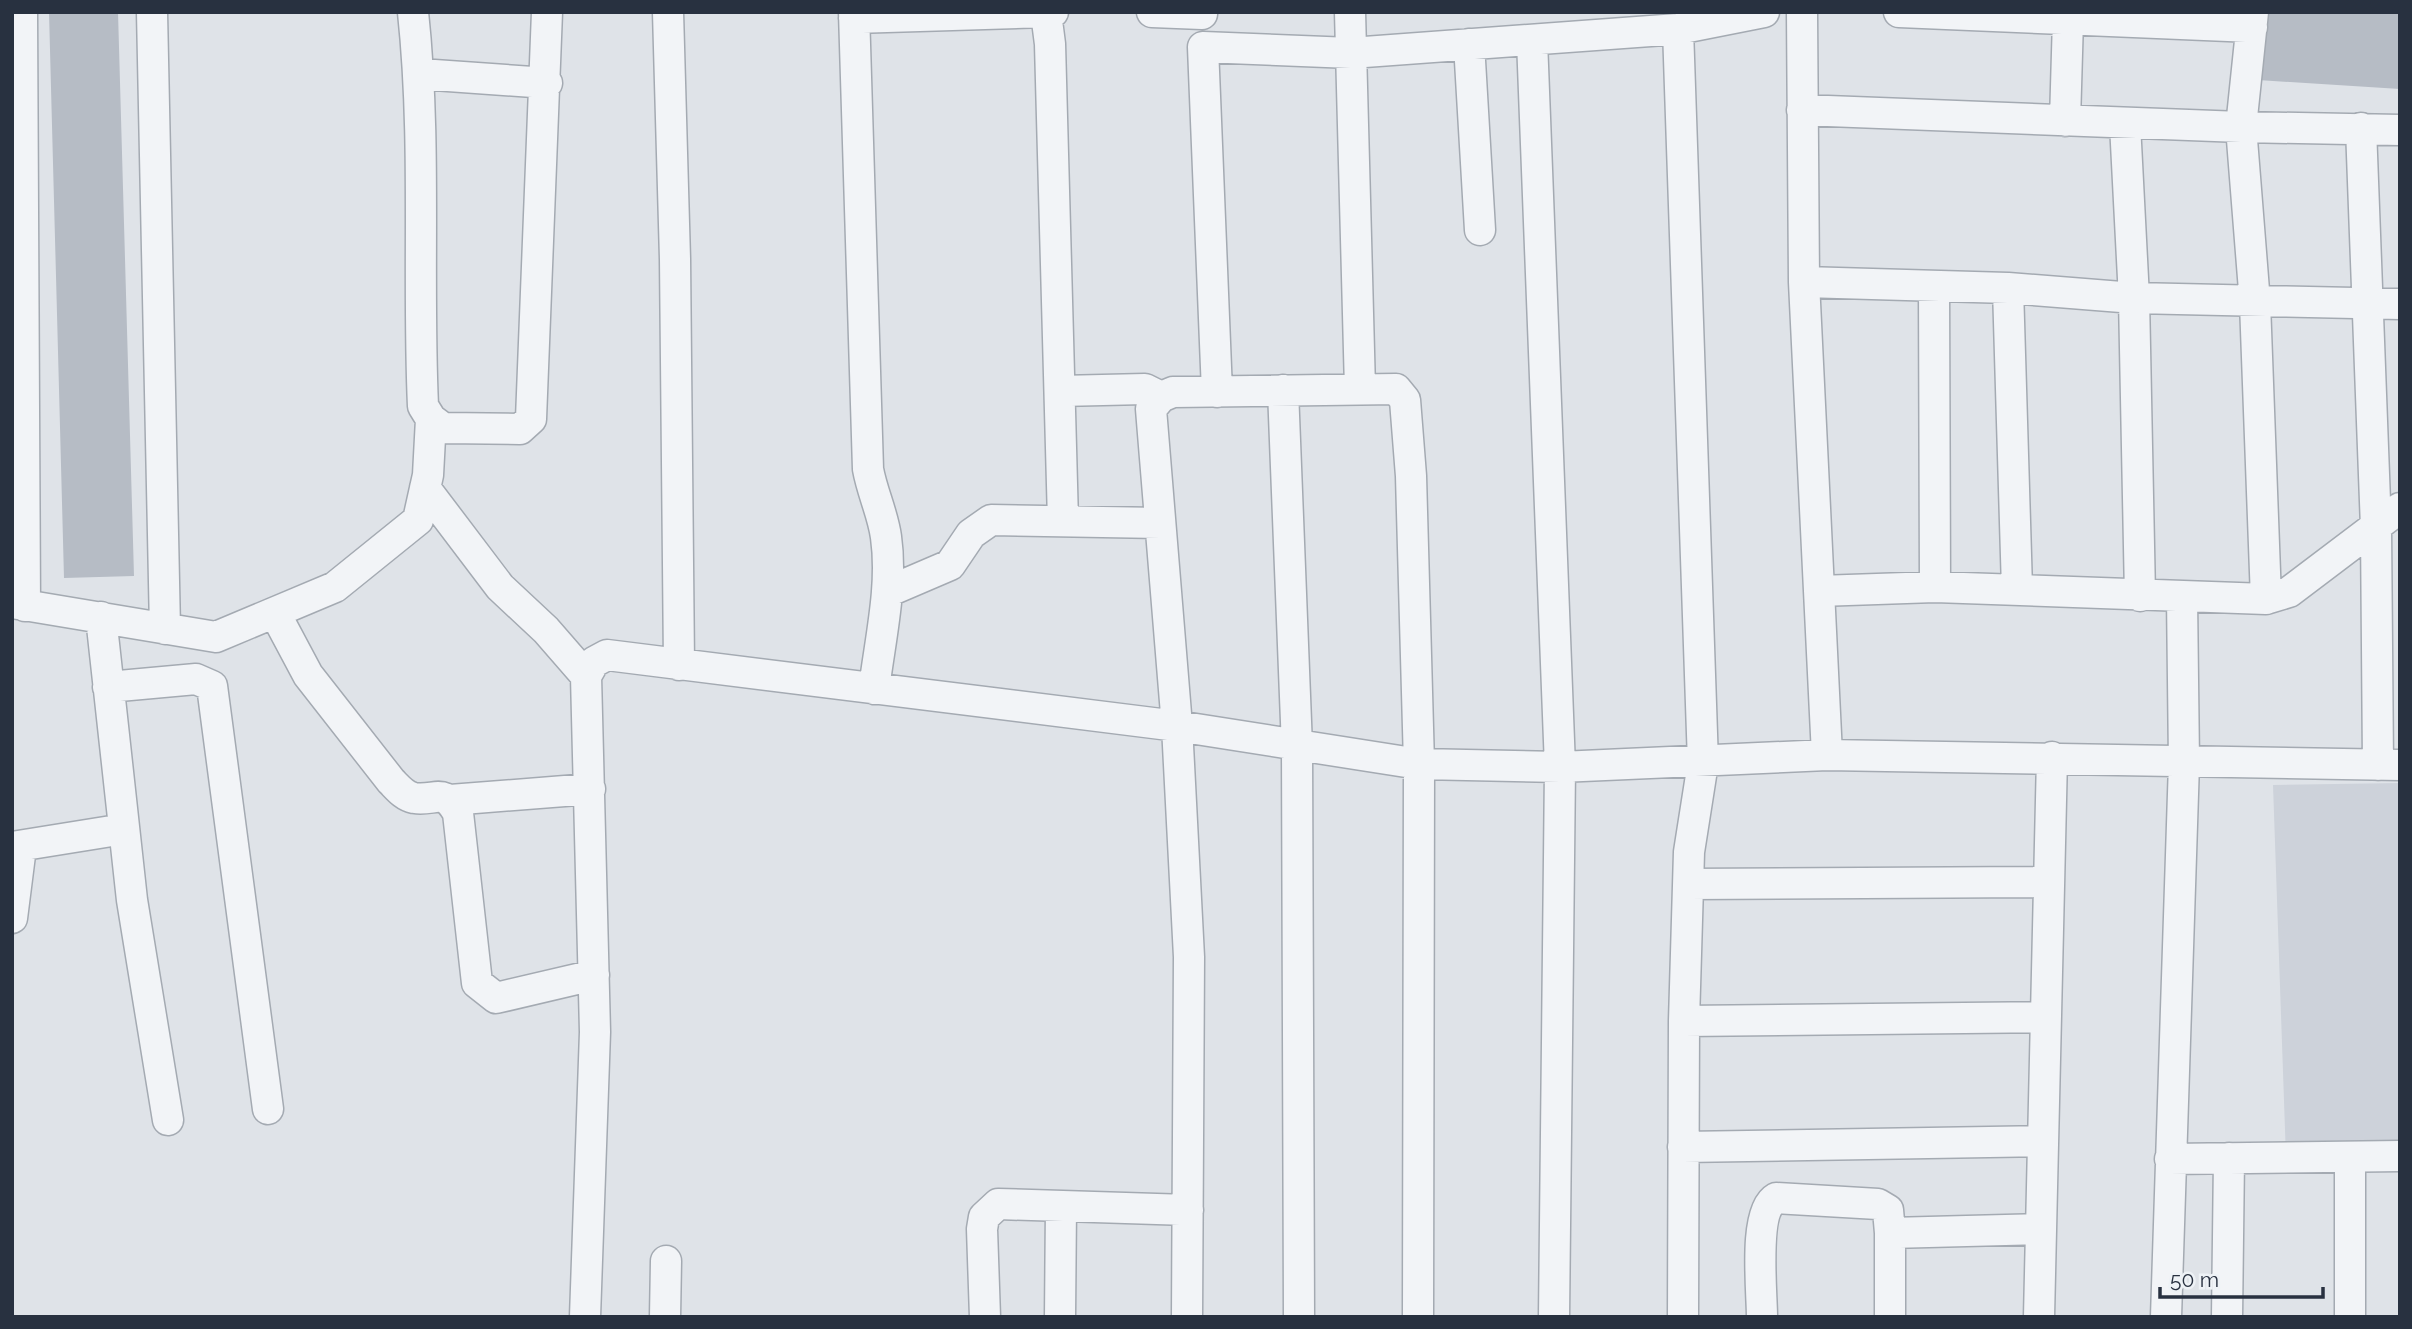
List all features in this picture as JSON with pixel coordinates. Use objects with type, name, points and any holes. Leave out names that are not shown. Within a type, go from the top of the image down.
[{"type":"street","points":[[22,12],[18,605],[216,637],[335,587],[418,520],[425,488],[431,419]]},
{"type":"street","points":[[152,12],[165,629]]},
{"type":"street","points":[[413,12],[420,74],[418,307],[423,407],[431,419],[443,428],[520,429],[531,419],[547,83],[547,12]]},
{"type":"street","points":[[668,12],[675,259],[679,665]]},
{"type":"street","points":[[874,689],[887,592],[886,536],[868,469],[854,15],[1053,12]]},
{"type":"street","points":[[1152,12],[1202,13],[1217,391]]},
{"type":"street","points":[[1350,12],[1360,389]]},
{"type":"street","points":[[1203,47],[1351,53],[1532,40],[1630,23],[1678,29],[1764,12]]},
{"type":"street","points":[[1802,12],[1804,282],[1827,755]]},
{"type":"street","points":[[1899,12],[2068,19],[2253,20],[2241,128],[2255,303],[2266,599]]},
{"type":"street","points":[[1046,13],[1050,58],[1063,521]]},
{"type":"street","points":[[2066,121],[2068,19]]},
{"type":"street","points":[[1678,29],[1703,763],[1689,852],[1684,1021],[1683,1317]]},
{"type":"street","points":[[1532,40],[1560,766],[1554,1317]]},
{"type":"street","points":[[1469,44],[1480,230]]},
{"type":"street","points":[[420,74],[547,83]]},
{"type":"street","points":[[1802,110],[2241,128],[2400,130]]},
{"type":"street","points":[[2125,124],[2134,298],[2140,596]]},
{"type":"street","points":[[585,1317],[595,1054],[586,676],[594,662],[607,655],[1177,726],[1297,747],[1419,764],[1560,766],[1703,763],[1827,755],[2389,765],[2376,528],[2361,128]]},
{"type":"street","points":[[1804,282],[2008,288],[2134,298],[2255,303],[2400,304]]},
{"type":"street","points":[[1934,286],[1934,587]]},
{"type":"street","points":[[2008,288],[2017,589]]},
{"type":"street","points":[[1060,391],[1145,389],[1160,397]]},
{"type":"street","points":[[1187,1317],[1189,957],[1177,726],[1151,409],[1160,397],[1173,392],[1396,389],[1405,400],[1411,476],[1419,764],[1418,1317]]},
{"type":"street","points":[[1283,390],[1297,747],[1299,1317]]},
{"type":"street","points":[[425,488],[500,587],[545,630],[586,676]]},
{"type":"street","points":[[1819,591],[1934,587],[2266,599],[2289,592],[2400,508]]},
{"type":"street","points":[[887,592],[950,565],[971,534],[991,520],[1160,523]]},
{"type":"street","points":[[2166,1317],[2184,763],[2182,597]]},
{"type":"street","points":[[275,613],[308,675],[403,793],[414,798],[438,796],[450,800],[590,789]]},
{"type":"street","points":[[101,617],[132,900],[168,1120]]},
{"type":"street","points":[[108,688],[196,679],[212,686],[268,1109]]},
{"type":"street","points":[[2039,1317],[2052,757]]},
{"type":"street","points":[[450,800],[458,813],[477,983],[496,998],[594,975]]},
{"type":"street","points":[[12,918],[17,847],[124,830]]},
{"type":"street","points":[[1689,884],[2049,882]]},
{"type":"street","points":[[1684,1021],[2046,1017]]},
{"type":"street","points":[[1683,1147],[2043,1141]]},
{"type":"street","points":[[2170,1159],[2400,1156]]},
{"type":"street","points":[[2350,1157],[2350,1317]]},
{"type":"street","points":[[2227,1317],[2229,1158]]},
{"type":"street","points":[[1762,1317],[1762,1221],[1770,1202],[1776,1198],[1878,1203],[1888,1210],[1891,1317]]},
{"type":"street","points":[[985,1317],[982,1230],[989,1209],[998,1204],[1188,1210]]},
{"type":"street","points":[[1060,1206],[1060,1317]]},
{"type":"street","points":[[1890,1233],[2042,1229]]},
{"type":"street","points":[[665,1317],[666,1261]]},
{"type":"shaded area","points":[[2400,783],[2400,1154],[2286,1158],[2273,785]]},
{"type":"building","points":[[49,12],[118,12],[134,576],[64,578]]},
{"type":"building","points":[[2257,12],[2400,12],[2400,89],[2258,80]]}]
